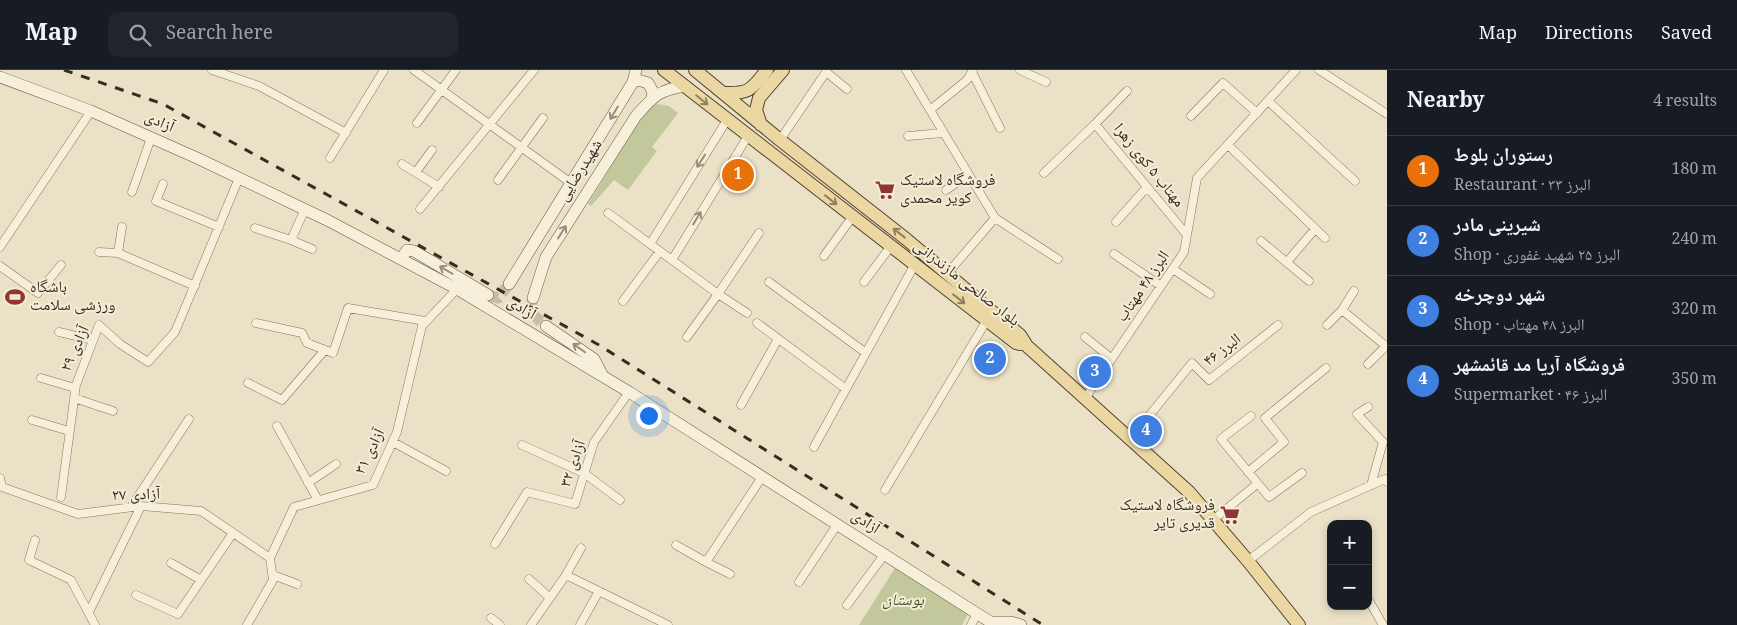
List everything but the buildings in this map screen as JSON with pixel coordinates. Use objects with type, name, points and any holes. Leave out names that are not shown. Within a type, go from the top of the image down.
[{"type":"main road","name":"شهیدرضایی","points":[[509,284],[633,82],[636,70]]},
{"type":"main road","name":"بلوار صالحی مازندرانی","points":[[664,70],[1016,343],[1027,346]]},
{"type":"main road","name":"بلوار صالحی مازندرانی","points":[[695,70],[761,125],[906,239],[1020,335],[1027,346]]},
{"type":"main road","points":[[761,125],[756,110],[759,89],[767,70]]},
{"type":"main road","points":[[724,93],[740,94],[759,89],[783,70]]},
{"type":"main road","name":"آزادی","points":[[0,77],[91,111],[240,178],[305,209],[401,259],[629,392],[993,624]]},
{"type":"main road","points":[[633,82],[644,80],[648,83],[653,92],[652,98]]},
{"type":"main road","name":"شهیدرضایی","points":[[533,298],[546,257],[636,116],[652,98],[666,89],[684,86]]},
{"type":"main road","points":[[531,249],[546,257]]},
{"type":"main road","points":[[401,259],[407,250],[414,251],[488,295]]},
{"type":"main road","points":[[546,326],[594,359],[604,378]]},
{"type":"main road","points":[[1027,346],[1086,397],[1189,492],[1248,561],[1296,624]]},
{"type":"main road","points":[[993,624],[1011,622],[1021,625]]},
{"type":"street","points":[[212,70],[259,86],[346,133]]},
{"type":"street","points":[[330,158],[384,70]]},
{"type":"street","points":[[414,70],[571,183]]},
{"type":"street","points":[[417,123],[456,70]]},
{"type":"street","points":[[420,209],[534,70]]},
{"type":"street","points":[[906,70],[995,218],[1058,260]]},
{"type":"street","points":[[1020,70],[1046,82]]},
{"type":"street","name":"البرز ۴۸ مهتاب","points":[[1086,397],[1184,252],[1197,178],[1296,70]]},
{"type":"street","points":[[1319,70],[1387,114]]},
{"type":"street","points":[[930,110],[966,80],[973,71],[1000,128]]},
{"type":"street","points":[[780,140],[826,72],[847,89]]},
{"type":"street","points":[[1191,116],[1223,83],[1257,113]]},
{"type":"street","points":[[1095,124],[1127,92]]},
{"type":"street","points":[[1268,101],[1355,181]]},
{"type":"street","points":[[0,247],[91,111]]},
{"type":"street","points":[[498,180],[543,118]]},
{"type":"street","points":[[650,244],[727,120]]},
{"type":"street","name":"مهتاب ۵ کوی زهرا","points":[[1044,173],[1095,124],[1187,235]]},
{"type":"street","points":[[908,136],[943,133]]},
{"type":"street","points":[[672,260],[748,136]]},
{"type":"street","points":[[132,192],[151,138]]},
{"type":"street","points":[[1228,145],[1325,238]]},
{"type":"street","points":[[416,172],[432,150]]},
{"type":"street","points":[[402,164],[439,187]]},
{"type":"street","points":[[946,190],[968,174]]},
{"type":"street","name":"آزادی ۲۹","points":[[61,497],[75,388],[99,325],[120,344],[148,362],[175,332],[240,178]]},
{"type":"street","points":[[163,184],[156,201],[219,227]]},
{"type":"street","points":[[1116,222],[1147,187]]},
{"type":"street","points":[[291,240],[305,209]]},
{"type":"street","points":[[608,213],[718,294],[747,313]]},
{"type":"street","points":[[824,256],[852,216]]},
{"type":"street","points":[[947,274],[995,218]]},
{"type":"street","points":[[118,253],[122,227]]},
{"type":"street","points":[[255,228],[312,249]]},
{"type":"street","points":[[1287,262],[1315,228]]},
{"type":"street","points":[[686,337],[759,233]]},
{"type":"street","points":[[1261,241],[1309,281]]},
{"type":"street","points":[[864,282],[891,246]]},
{"type":"street","points":[[624,301],[660,251]]},
{"type":"street","points":[[99,252],[118,253],[195,286]]},
{"type":"street","points":[[1114,254],[1161,286]]},
{"type":"street","points":[[814,447],[915,264]]},
{"type":"street","points":[[0,266],[38,293],[61,265]]},
{"type":"street","points":[[1173,269],[1210,294]]},
{"type":"street","points":[[769,282],[866,354]]},
{"type":"street","name":"آزادی ۳۱","points":[[270,558],[294,507],[373,485],[397,432],[422,326],[457,290]]},
{"type":"street","points":[[1327,325],[1342,310],[1354,291]]},
{"type":"street","points":[[256,323],[302,333],[307,344],[333,353],[348,308],[425,321]]},
{"type":"street","points":[[1342,310],[1386,344],[1368,364]]},
{"type":"street","points":[[885,490],[986,320]]},
{"type":"street","points":[[757,323],[846,389]]},
{"type":"street","name":"البرز ۴۶","points":[[1131,438],[1192,363],[1209,380],[1278,325]]},
{"type":"street","points":[[59,332],[93,340]]},
{"type":"street","points":[[1084,337],[1112,359]]},
{"type":"street","points":[[741,405],[778,339]]},
{"type":"street","points":[[248,383],[282,400],[324,351]]},
{"type":"street","points":[[1248,472],[1284,442],[1265,418],[1326,368]]},
{"type":"street","points":[[41,378],[75,388]]},
{"type":"street","name":"آزادی ۳۲","points":[[495,544],[527,492],[575,504],[594,442],[629,392]]},
{"type":"street","points":[[74,398],[113,411]]},
{"type":"street","points":[[1368,407],[1357,414],[1385,442],[1371,485]]},
{"type":"street","points":[[1251,416],[1221,439],[1257,484],[1269,497],[1302,473]]},
{"type":"street","points":[[131,508],[188,419]]},
{"type":"street","points":[[32,420],[69,431]]},
{"type":"street","points":[[277,426],[318,500]]},
{"type":"street","points":[[393,442],[446,471]]},
{"type":"street","points":[[522,445],[584,473],[620,500]]},
{"type":"street","points":[[308,483],[336,464]]},
{"type":"street","points":[[706,562],[762,477]]},
{"type":"street","name":"آزادی ۲۷","points":[[0,478],[2,488],[78,514],[141,506],[201,511],[270,558]]},
{"type":"street","points":[[1248,561],[1310,512],[1385,479],[1387,482]]},
{"type":"street","points":[[1213,520],[1257,484]]},
{"type":"street","points":[[88,612],[141,506]]},
{"type":"street","points":[[798,582],[837,525]]},
{"type":"street","points":[[136,595],[178,614],[234,533]]},
{"type":"street","points":[[35,540],[29,560],[71,580],[95,625]]},
{"type":"street","points":[[676,545],[730,574]]},
{"type":"street","points":[[532,625],[566,575],[581,548]]},
{"type":"street","points":[[847,605],[884,555]]},
{"type":"street","points":[[247,625],[273,578],[270,558]]},
{"type":"street","points":[[171,563],[201,580]]},
{"type":"street","points":[[566,575],[668,625]]},
{"type":"street","points":[[273,578],[297,584]]},
{"type":"street","points":[[528,579],[550,598]]},
{"type":"street","points":[[580,625],[599,591]]},
{"type":"street","points":[[1372,606],[1383,625]]},
{"type":"street","points":[[971,625],[977,614]]},
{"type":"street","points":[[491,618],[500,625]]},
{"type":"green space","points":[[658,104],[669,106],[678,113],[652,147],[657,151],[628,190],[614,180],[591,206],[588,204],[647,108]]},
{"type":"green space","name":"بوستان","points":[[895,568],[968,614],[962,625],[859,625]]},
{"type":"tunnel","points":[[488,295],[498,298],[509,284]]},
{"type":"tunnel","points":[[533,298],[532,311],[538,320],[546,326]]},
{"type":"railway","points":[[64,70],[163,104],[599,345],[1043,625]]},
{"type":"place","name":"رستوران بلوط","points":[[738,175]]},
{"type":"place","name":"فروشگاه لاستیک کویر محمدی","points":[[885,190]]},
{"type":"place","name":"باشگاه ورزشی سلامت","points":[[15,297]]},
{"type":"place","name":"شیرینی مادر","points":[[990,359]]},
{"type":"place","name":"شهر دوچرخه","points":[[1095,372]]},
{"type":"place","name":"فروشگاه آریا مد قائمشهر","points":[[1146,431]]},
{"type":"place","name":"فروشگاه لاستیک قدیری تایر","points":[[1230,515]]}]
